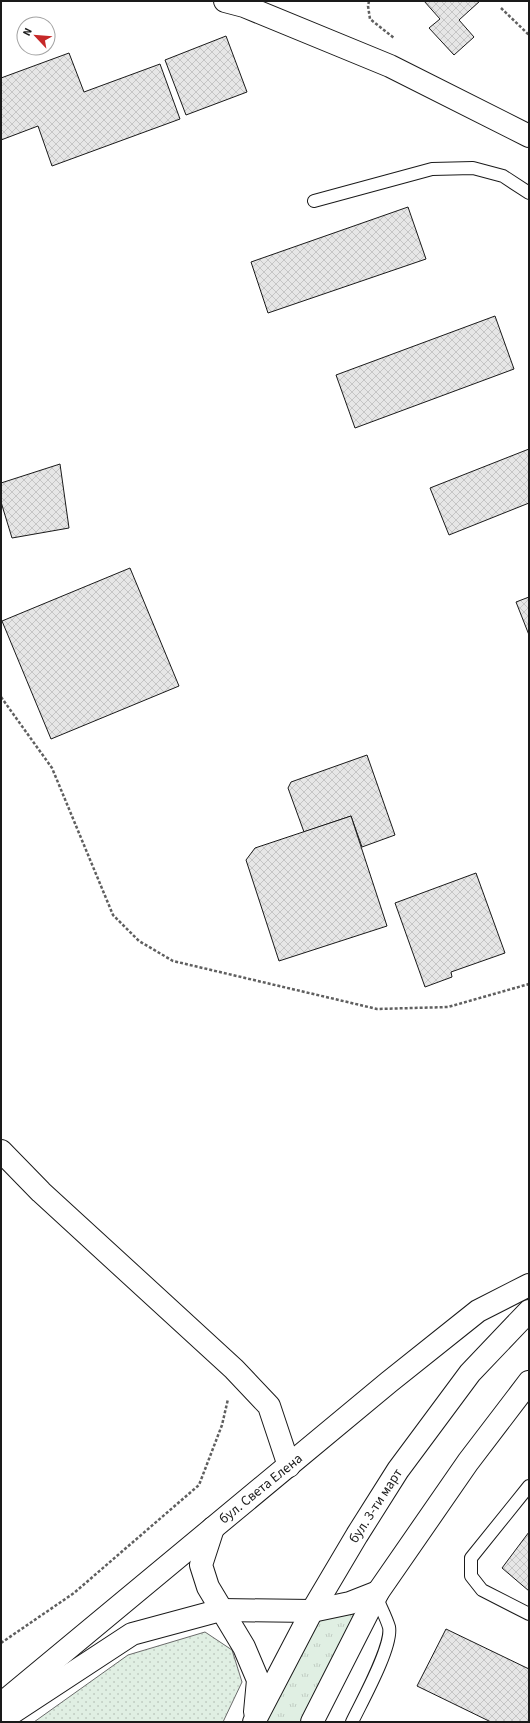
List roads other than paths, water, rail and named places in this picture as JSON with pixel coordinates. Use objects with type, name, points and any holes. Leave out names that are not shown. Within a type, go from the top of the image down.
[{"type":"street","points":[[225,1],[244,6],[390,66],[529,136]]},
{"type":"street","points":[[1,1151],[41,1192],[234,1369],[269,1406],[289,1466]]},
{"type":"street","name":"бул. Света Елена","points":[[1,1704],[389,1382],[478,1312],[529,1285]]},
{"type":"street","name":"бул. 3-ти март","points":[[254,1722],[312,1611],[357,1535],[403,1464],[470,1373],[529,1311]]},
{"type":"street","points":[[312,1722],[377,1594],[468,1462],[529,1382]]},
{"type":"street","points":[[213,1528],[201,1565],[208,1587],[244,1647],[258,1680],[254,1722]]},
{"type":"street","points":[[1,1720],[132,1634],[221,1610],[312,1611],[350,1603],[377,1594]]},
{"type":"lane","points":[[314,201],[432,169],[473,168],[503,176],[529,194]]},
{"type":"lane","points":[[529,1486],[471,1558],[471,1576],[482,1590],[529,1614]]},
{"type":"lane","points":[[352,1722],[384,1652],[387,1639],[389,1628],[377,1594]]}]
